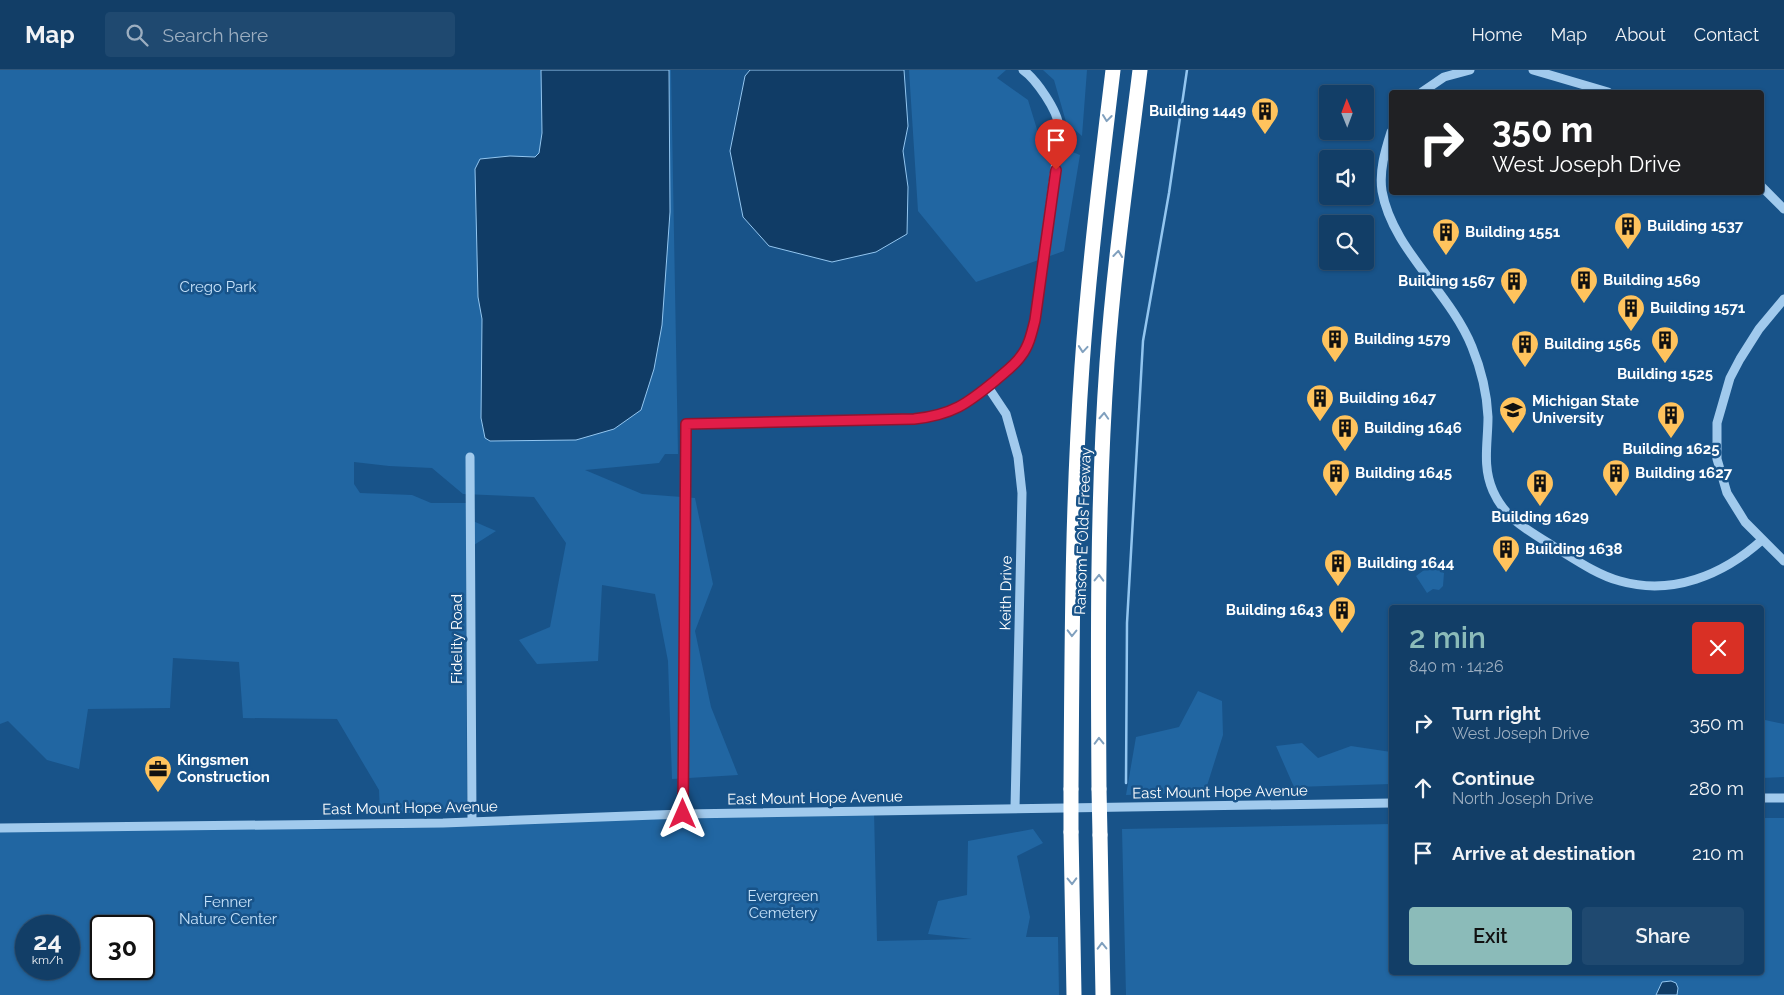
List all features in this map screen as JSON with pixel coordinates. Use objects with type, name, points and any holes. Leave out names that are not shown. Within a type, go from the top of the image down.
[{"type":"highway","name":"Ransom E Olds Freeway","points":[[1074,995],[1070,788],[1074,542],[1080,386],[1090,269],[1113,70]]},
{"type":"highway","name":"Ransom E Olds Freeway","points":[[1102,995],[1098,609],[1104,424],[1111,315],[1140,70]]},
{"type":"highway","points":[[1135,108],[1144,70]]},
{"type":"street","points":[[683,814],[686,424],[936,417],[968,403],[1013,365],[1022,355],[1033,327],[1060,126],[1051,106],[1029,74],[1023,70]]},
{"type":"street","points":[[1425,90],[1444,77],[1470,70]]},
{"type":"street","points":[[1533,70],[1601,90]]},
{"type":"street","points":[[1389,138],[1382,172],[1382,191],[1390,219],[1403,242],[1460,320],[1473,348],[1481,372],[1487,404],[1486,471],[1494,493],[1510,517],[1586,566],[1620,581],[1650,585],[1674,584],[1702,579],[1734,562],[1762,540]]},
{"type":"street","points":[[1764,189],[1784,208]]},
{"type":"street","points":[[1784,299],[1759,329],[1740,359],[1730,378],[1717,423],[1717,459],[1727,493],[1745,522],[1784,561]]},
{"type":"street","name":"Keith Drive","points":[[988,387],[1006,414],[1018,457],[1022,493],[1015,808]]},
{"type":"street","name":"Fidelity Road","points":[[470,457],[472,822]]},
{"type":"street","points":[[1764,798],[1784,798]]},
{"type":"street","name":"East Mount Hope Avenue","points":[[0,828],[472,822],[683,814],[1389,803]]},
{"type":"green space","name":"Crego Park","points":[[0,70],[671,70],[678,454],[665,454],[659,463],[585,470],[642,494],[695,498],[713,584],[695,631],[711,707],[738,775],[672,779],[668,661],[655,594],[602,585],[598,661],[537,664],[519,640],[550,627],[566,543],[534,497],[463,494],[432,468],[354,462],[354,484],[360,493],[412,495],[431,503],[466,503],[466,518],[496,531],[466,550],[467,813],[380,813],[379,790],[337,719],[243,718],[239,662],[173,658],[170,708],[88,709],[79,769],[47,760],[8,721],[0,724]]},
{"type":"green space","points":[[909,70],[1006,70],[997,78],[1028,100],[1040,139],[1080,155],[1064,251],[976,282],[918,211]]},
{"type":"green space","points":[[1043,70],[1087,70],[1082,136],[1066,122],[1054,80]]},
{"type":"green space","points":[[1435,562],[1438,563],[1440,570],[1444,573],[1443,586],[1439,590],[1433,589],[1427,593],[1416,576]]},
{"type":"green space","points":[[1198,691],[1222,701],[1223,735],[1205,792],[1126,795],[1136,737],[1179,727]]},
{"type":"green space","points":[[1764,720],[1784,724],[1784,777],[1764,778]]},
{"type":"green space","points":[[1302,743],[1318,758],[1351,746],[1389,752],[1389,784],[1294,787],[1276,746]]},
{"type":"green space","name":"Evergreen Cemetery","points":[[874,811],[877,941],[972,939],[928,934],[938,901],[967,895],[968,841],[1033,829],[1043,843],[1017,856],[1030,917],[1026,937],[1058,937],[1059,995],[0,995],[0,828],[185,825],[348,830]]},
{"type":"green space","points":[[1764,818],[1784,818],[1784,995],[1126,995],[1122,829],[1389,824],[1389,975],[1764,975]]},
{"type":"shaded area","points":[[541,70],[669,70],[670,212],[662,325],[654,369],[641,410],[614,429],[576,440],[490,441],[485,438],[481,418],[482,319],[478,297],[475,169],[480,159],[510,156],[535,157],[539,153],[542,133]]},
{"type":"shaded area","points":[[750,70],[904,70],[908,126],[903,151],[908,187],[907,234],[876,252],[832,262],[769,246],[743,217],[730,151],[745,76]]},
{"type":"shaded area","points":[[1671,981],[1676,983],[1678,988],[1677,995],[1656,995],[1662,982]]},
{"type":"waterway","points":[[1126,783],[1127,623],[1143,341],[1169,193],[1187,70]]},
{"type":"place","name":"Building 1449","points":[[1265,135]]},
{"type":"place","name":"Building 1537","points":[[1628,250]]},
{"type":"place","name":"Building 1551","points":[[1446,256]]},
{"type":"place","name":"Building 1569","points":[[1584,304]]},
{"type":"place","name":"Building 1567","points":[[1514,305]]},
{"type":"place","name":"Building 1571","points":[[1631,332]]},
{"type":"place","name":"Building 1579","points":[[1335,363]]},
{"type":"place","name":"Building 1525","points":[[1665,364]]},
{"type":"place","name":"Building 1565","points":[[1525,368]]},
{"type":"place","name":"Building 1647","points":[[1320,422]]},
{"type":"place","name":"Michigan State University","points":[[1513,434]]},
{"type":"place","name":"Building 1625","points":[[1671,439]]},
{"type":"place","name":"Building 1646","points":[[1345,452]]},
{"type":"place","name":"Building 1645","points":[[1336,497]]},
{"type":"place","name":"Building 1627","points":[[1616,497]]},
{"type":"place","name":"Building 1629","points":[[1540,507]]},
{"type":"place","name":"Building 1638","points":[[1506,573]]},
{"type":"place","name":"Building 1644","points":[[1338,587]]},
{"type":"place","name":"Building 1643","points":[[1342,634]]},
{"type":"place","name":"Kingsmen Construction","points":[[158,793]]},
{"type":"route","points":[[683,814],[686,424],[914,419],[936,417],[968,403],[1013,365],[1022,355],[1029,340],[1035,320],[1056,170]]},
{"type":"park label","name":"Fenner Nature Center","points":[[228,910]]}]
